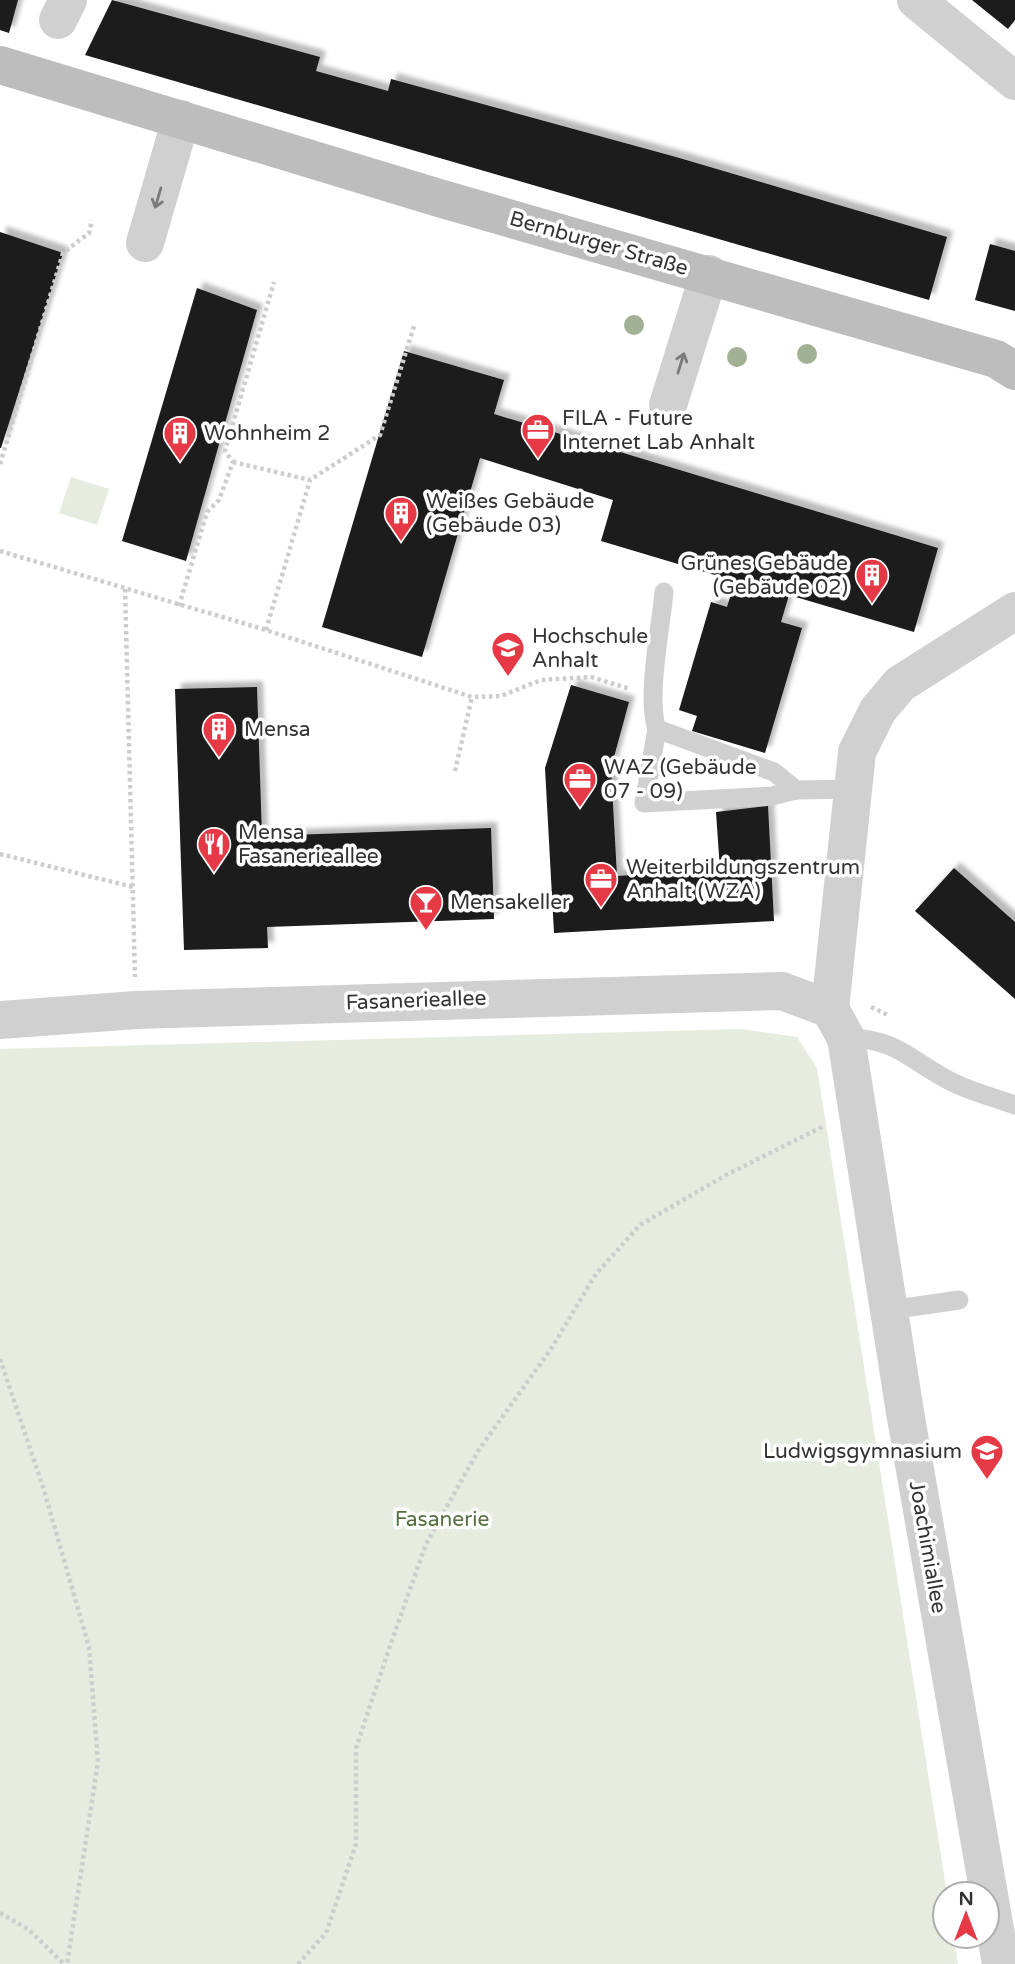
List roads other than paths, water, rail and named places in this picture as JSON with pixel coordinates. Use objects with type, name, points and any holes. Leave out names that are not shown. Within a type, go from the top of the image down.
[{"type":"main road","name":"Bernburger Straße","points":[[0,65],[439,198],[1009,361]]},
{"type":"street","points":[[916,0],[1015,81]]},
{"type":"street","points":[[145,243],[181,119]]},
{"type":"street","points":[[668,405],[709,274]]},
{"type":"street","name":"Joachimiallee","points":[[1000,1964],[905,1412],[845,1015],[857,752],[878,710],[900,684],[1015,611]]},
{"type":"street","name":"Fasanerieallee","points":[[0,1020],[136,1010],[782,992],[845,1015]]},
{"type":"lane","points":[[664,592],[653,695],[652,717],[657,729],[644,803],[772,796],[796,790],[855,789]]},
{"type":"lane","points":[[657,729],[774,772],[796,790]]},
{"type":"lane","points":[[845,1015],[953,1082],[1015,1105]]},
{"type":"lane","points":[[890,1310],[959,1300]]},
{"type":"place","name":"FILA - Future Internet Lab Anhalt","points":[[538,460]]},
{"type":"place","name":"Wohnheim 2","points":[[180,463]]},
{"type":"place","name":"Weißes Gebäude (Gebäude 03)","points":[[401,543]]},
{"type":"place","name":"Grünes Gebäude (Gebäude 02)","points":[[872,605]]},
{"type":"place","name":"Hochschule Anhalt","points":[[508,678]]},
{"type":"place","name":"Mensa","points":[[219,759]]},
{"type":"place","name":"WAZ (Gebäude 07 - 09)","points":[[580,809]]},
{"type":"place","name":"Mensa Fasanerieallee","points":[[214,874]]},
{"type":"place","name":"Weiterbildungszentrum Anhalt (WZA)","points":[[601,909]]},
{"type":"place","name":"Mensakeller","points":[[426,932]]},
{"type":"place","name":"Ludwigsgymnasium","points":[[987,1481]]},
{"type":"park label","name":"Fasanerie","points":[[442,1519]]}]
